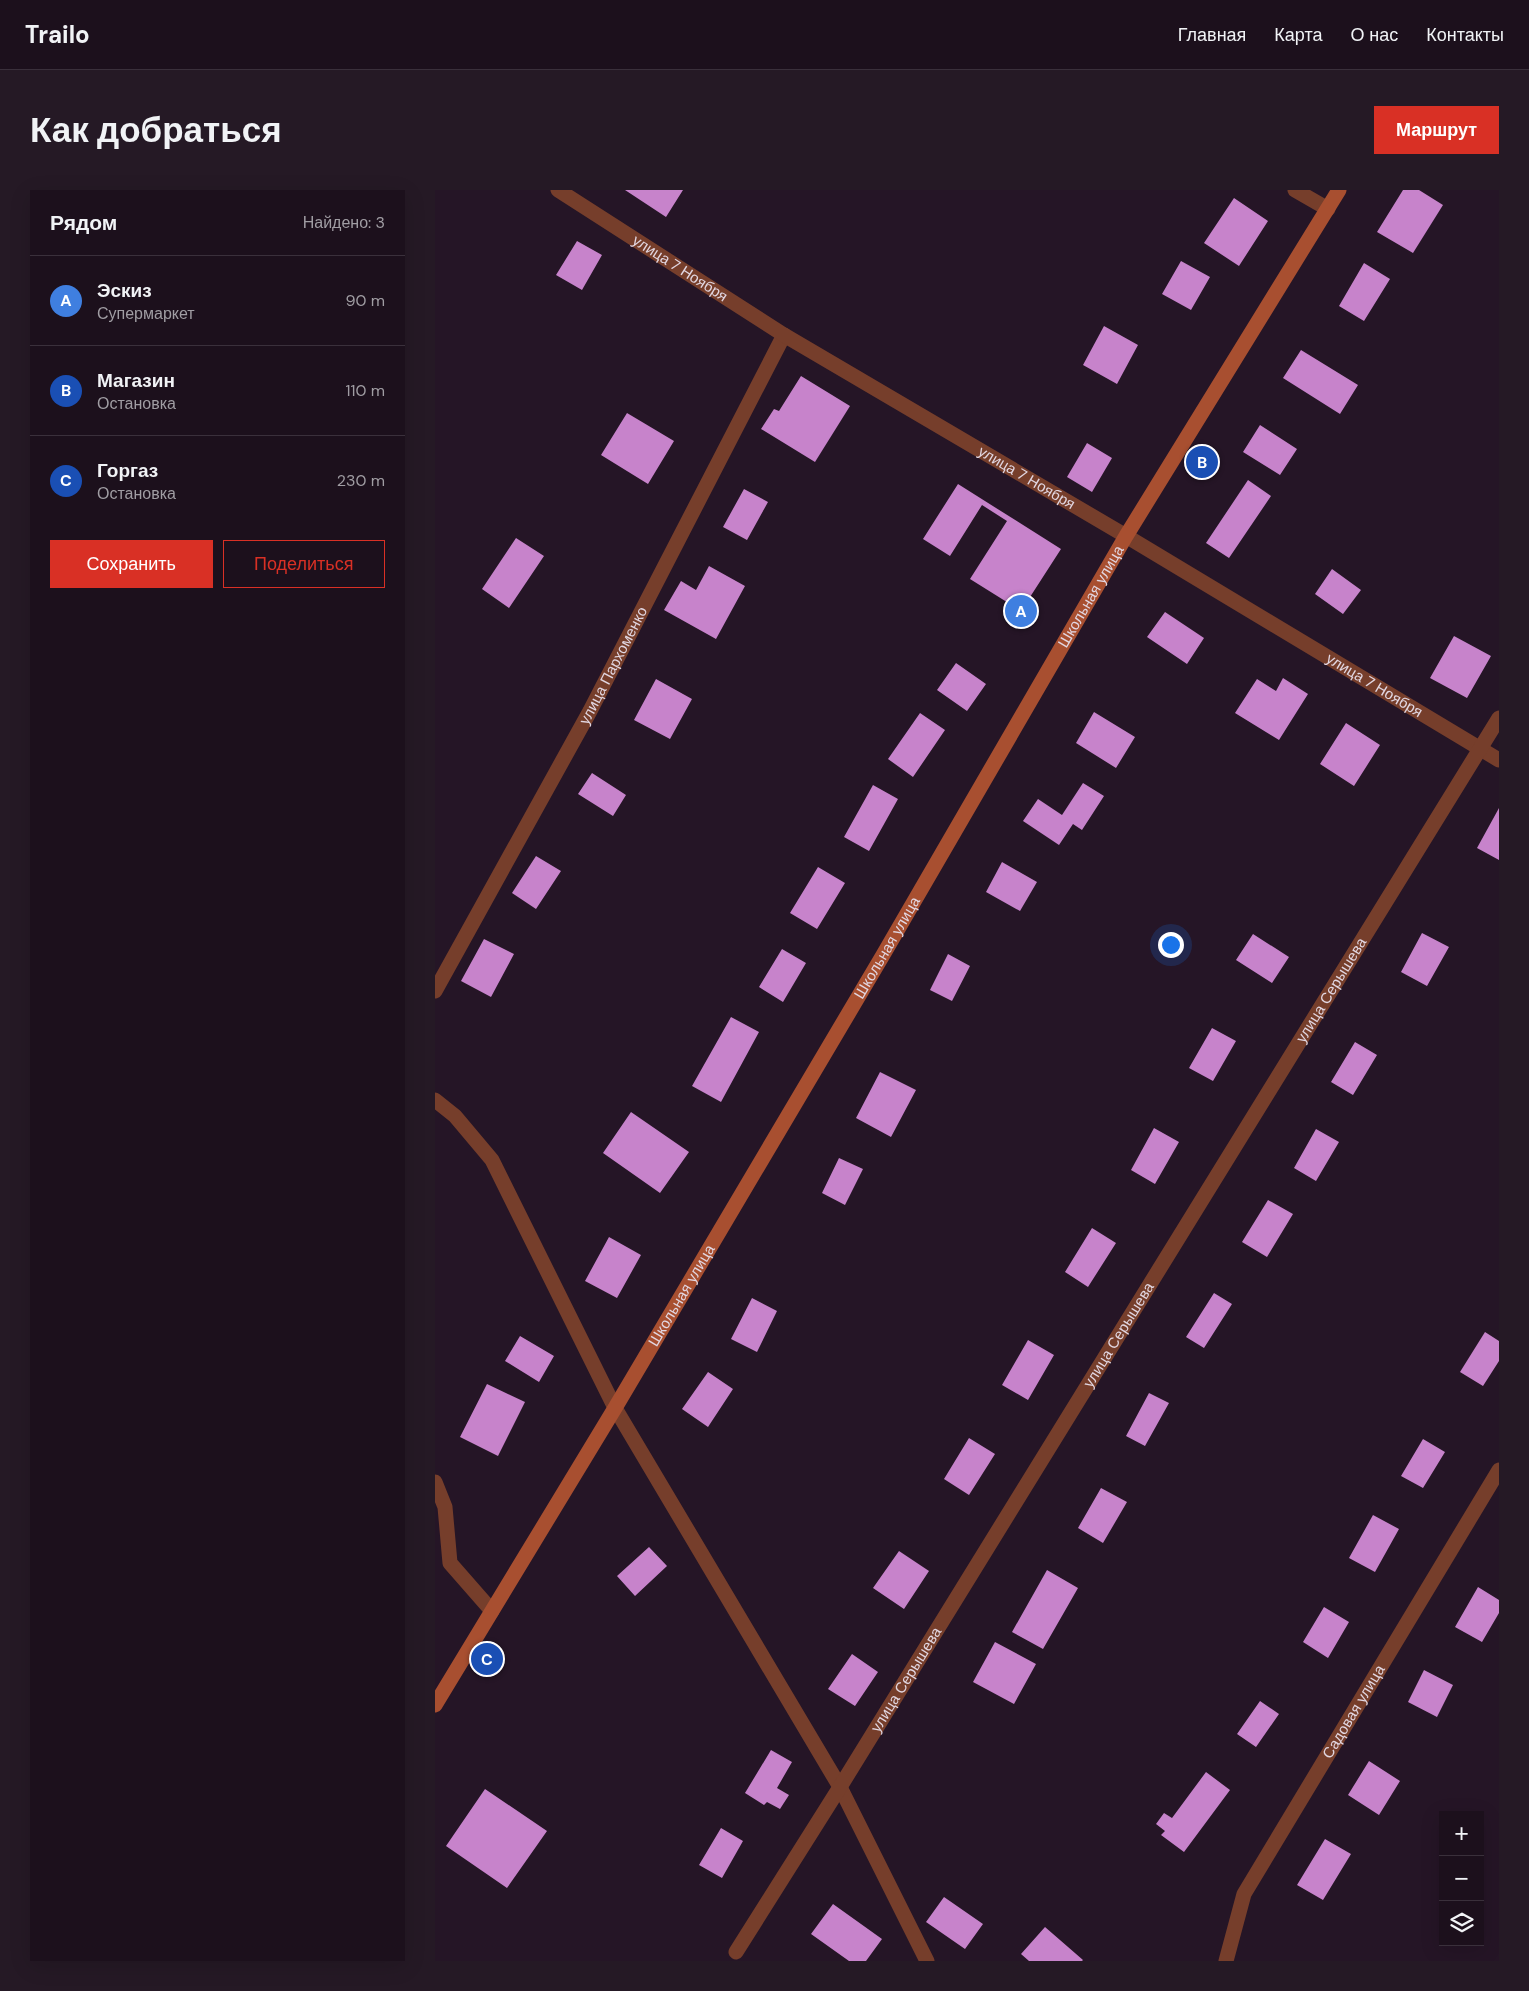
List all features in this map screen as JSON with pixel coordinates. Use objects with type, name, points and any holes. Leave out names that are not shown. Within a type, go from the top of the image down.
[{"type":"main road","name":"Школьная улица","points":[[435,1706],[615,1408],[878,964],[1125,536],[1339,190]]},
{"type":"street","name":"улица 7 Ноября","points":[[558,190],[784,335],[1499,760]]},
{"type":"street","points":[[1295,190],[1328,209]]},
{"type":"street","name":"улица Пархоменко","points":[[435,991],[590,712],[784,335]]},
{"type":"street","name":"улица Серышева","points":[[736,1952],[840,1787],[1499,718]]},
{"type":"street","points":[[435,1100],[455,1116],[492,1160],[615,1408],[840,1787],[927,1961]]},
{"type":"street","name":"Садовая улица","points":[[1226,1961],[1244,1894],[1499,1470]]},
{"type":"street","points":[[435,1482],[445,1507],[450,1563],[492,1611]]},
{"type":"building","points":[[625,190],[683,190],[666,217]]},
{"type":"building","points":[[1403,190],[1419,190],[1443,205],[1413,253],[1377,232]]},
{"type":"building","points":[[1234,198],[1268,221],[1239,266],[1204,243]]},
{"type":"building","points":[[577,241],[602,255],[582,290],[556,275]]},
{"type":"building","points":[[1181,261],[1210,277],[1191,310],[1162,294]]},
{"type":"building","points":[[1364,263],[1390,279],[1364,321],[1339,306]]},
{"type":"building","points":[[1104,326],[1138,345],[1117,384],[1083,365]]},
{"type":"building","points":[[1301,350],[1358,385],[1340,414],[1283,378]]},
{"type":"building","points":[[801,376],[850,406],[815,462],[761,429],[774,409],[779,411]]},
{"type":"building","points":[[627,413],[674,441],[648,484],[601,455]]},
{"type":"building","points":[[1260,425],[1297,449],[1280,475],[1243,452]]},
{"type":"building","points":[[1087,443],[1112,458],[1092,492],[1067,477]]},
{"type":"building","points":[[1248,480],[1271,496],[1229,558],[1206,543]]},
{"type":"building","points":[[958,484],[1061,549],[1021,611],[970,579],[1007,521],[982,505],[950,556],[923,539]]},
{"type":"building","points":[[744,489],[768,502],[747,540],[723,527]]},
{"type":"building","points":[[516,538],[544,556],[509,608],[482,589]]},
{"type":"building","points":[[709,566],[745,586],[716,639],[664,610],[681,581],[696,590]]},
{"type":"building","points":[[1332,569],[1361,590],[1343,614],[1315,594]]},
{"type":"building","points":[[1165,612],[1204,638],[1187,664],[1147,637]]},
{"type":"building","points":[[1454,636],[1491,656],[1467,698],[1430,678]]},
{"type":"building","points":[[956,663],[986,684],[967,711],[937,690]]},
{"type":"building","points":[[1283,678],[1308,694],[1279,740],[1235,713],[1257,679],[1276,691]]},
{"type":"building","points":[[656,679],[692,699],[670,739],[634,720]]},
{"type":"building","points":[[1094,712],[1135,737],[1116,768],[1076,743]]},
{"type":"building","points":[[920,713],[945,730],[913,777],[888,759]]},
{"type":"building","points":[[1346,723],[1380,745],[1354,786],[1320,764]]},
{"type":"building","points":[[592,773],[626,795],[613,816],[578,794]]},
{"type":"building","points":[[1083,783],[1104,796],[1082,830],[1073,824],[1059,845],[1023,821],[1038,799],[1062,815]]},
{"type":"building","points":[[873,785],[898,799],[869,851],[844,837]]},
{"type":"building","points":[[1499,808],[1499,860],[1477,848]]},
{"type":"building","points":[[536,856],[561,871],[536,909],[512,893]]},
{"type":"building","points":[[1002,862],[1037,882],[1020,911],[986,892]]},
{"type":"building","points":[[818,867],[845,883],[817,929],[790,913]]},
{"type":"building","points":[[1422,933],[1449,947],[1427,986],[1401,972]]},
{"type":"building","points":[[1253,934],[1289,957],[1272,983],[1236,960]]},
{"type":"building","points":[[484,939],[514,954],[491,997],[461,981]]},
{"type":"building","points":[[782,949],[806,963],[783,1002],[759,987]]},
{"type":"building","points":[[948,954],[970,966],[952,1001],[930,990]]},
{"type":"building","points":[[731,1017],[759,1032],[721,1102],[692,1086]]},
{"type":"building","points":[[1212,1028],[1236,1041],[1213,1081],[1189,1068]]},
{"type":"building","points":[[1355,1042],[1377,1055],[1353,1095],[1331,1082]]},
{"type":"building","points":[[880,1072],[916,1090],[891,1137],[856,1118]]},
{"type":"building","points":[[631,1112],[689,1152],[660,1193],[603,1153]]},
{"type":"building","points":[[1154,1128],[1179,1142],[1155,1184],[1131,1170]]},
{"type":"building","points":[[1316,1129],[1339,1142],[1316,1181],[1294,1168]]},
{"type":"building","points":[[839,1158],[863,1169],[845,1205],[822,1193]]},
{"type":"building","points":[[1268,1200],[1293,1214],[1267,1257],[1242,1242]]},
{"type":"building","points":[[1092,1228],[1116,1243],[1088,1287],[1065,1272]]},
{"type":"building","points":[[609,1237],[641,1255],[617,1298],[585,1281]]},
{"type":"building","points":[[1214,1293],[1232,1304],[1204,1348],[1186,1337]]},
{"type":"building","points":[[752,1298],[777,1311],[757,1352],[731,1339]]},
{"type":"building","points":[[1485,1332],[1499,1341],[1499,1361],[1483,1386],[1460,1372]]},
{"type":"building","points":[[520,1336],[554,1356],[539,1382],[505,1361]]},
{"type":"building","points":[[1028,1340],[1054,1355],[1028,1400],[1002,1385]]},
{"type":"building","points":[[708,1372],[733,1389],[708,1427],[682,1409]]},
{"type":"building","points":[[487,1384],[525,1402],[498,1456],[460,1437]]},
{"type":"building","points":[[1149,1393],[1169,1403],[1145,1446],[1126,1436]]},
{"type":"building","points":[[969,1438],[995,1454],[969,1495],[944,1479]]},
{"type":"building","points":[[1423,1439],[1445,1452],[1423,1488],[1401,1476]]},
{"type":"building","points":[[1101,1488],[1127,1502],[1103,1543],[1078,1528]]},
{"type":"building","points":[[1373,1515],[1399,1529],[1375,1572],[1349,1558]]},
{"type":"building","points":[[649,1547],[667,1566],[635,1596],[617,1576]]},
{"type":"building","points":[[899,1551],[929,1571],[904,1609],[873,1588]]},
{"type":"building","points":[[1047,1570],[1078,1588],[1043,1649],[1012,1632]]},
{"type":"building","points":[[1478,1587],[1499,1600],[1499,1613],[1482,1642],[1455,1627]]},
{"type":"building","points":[[1324,1607],[1349,1622],[1328,1658],[1303,1642]]},
{"type":"building","points":[[995,1642],[1036,1664],[1014,1704],[973,1682]]},
{"type":"building","points":[[852,1654],[878,1672],[855,1706],[828,1689]]},
{"type":"building","points":[[1424,1670],[1453,1685],[1437,1717],[1408,1702]]},
{"type":"building","points":[[1260,1701],[1279,1714],[1256,1747],[1237,1734]]},
{"type":"building","points":[[771,1750],[792,1762],[777,1788],[789,1795],[780,1809],[767,1802],[764,1805],[745,1793]]},
{"type":"building","points":[[1369,1761],[1400,1781],[1379,1815],[1348,1795]]},
{"type":"building","points":[[1206,1772],[1230,1790],[1184,1852],[1161,1835],[1165,1831],[1156,1824],[1164,1813],[1172,1818]]},
{"type":"building","points":[[485,1789],[547,1831],[507,1888],[446,1846]]},
{"type":"building","points":[[721,1828],[743,1841],[722,1878],[699,1865]]},
{"type":"building","points":[[1325,1839],[1351,1854],[1323,1900],[1297,1885]]},
{"type":"building","points":[[944,1897],[983,1924],[965,1949],[926,1922]]},
{"type":"building","points":[[833,1904],[882,1939],[866,1961],[849,1961],[811,1934]]},
{"type":"building","points":[[1045,1927],[1083,1960],[1029,1961],[1021,1954]]},
{"type":"place","name":"Магазин","points":[[1202,462]]},
{"type":"place","name":"Эскиз","points":[[1021,611]]},
{"type":"place","name":"Горгаз","points":[[487,1659]]}]
